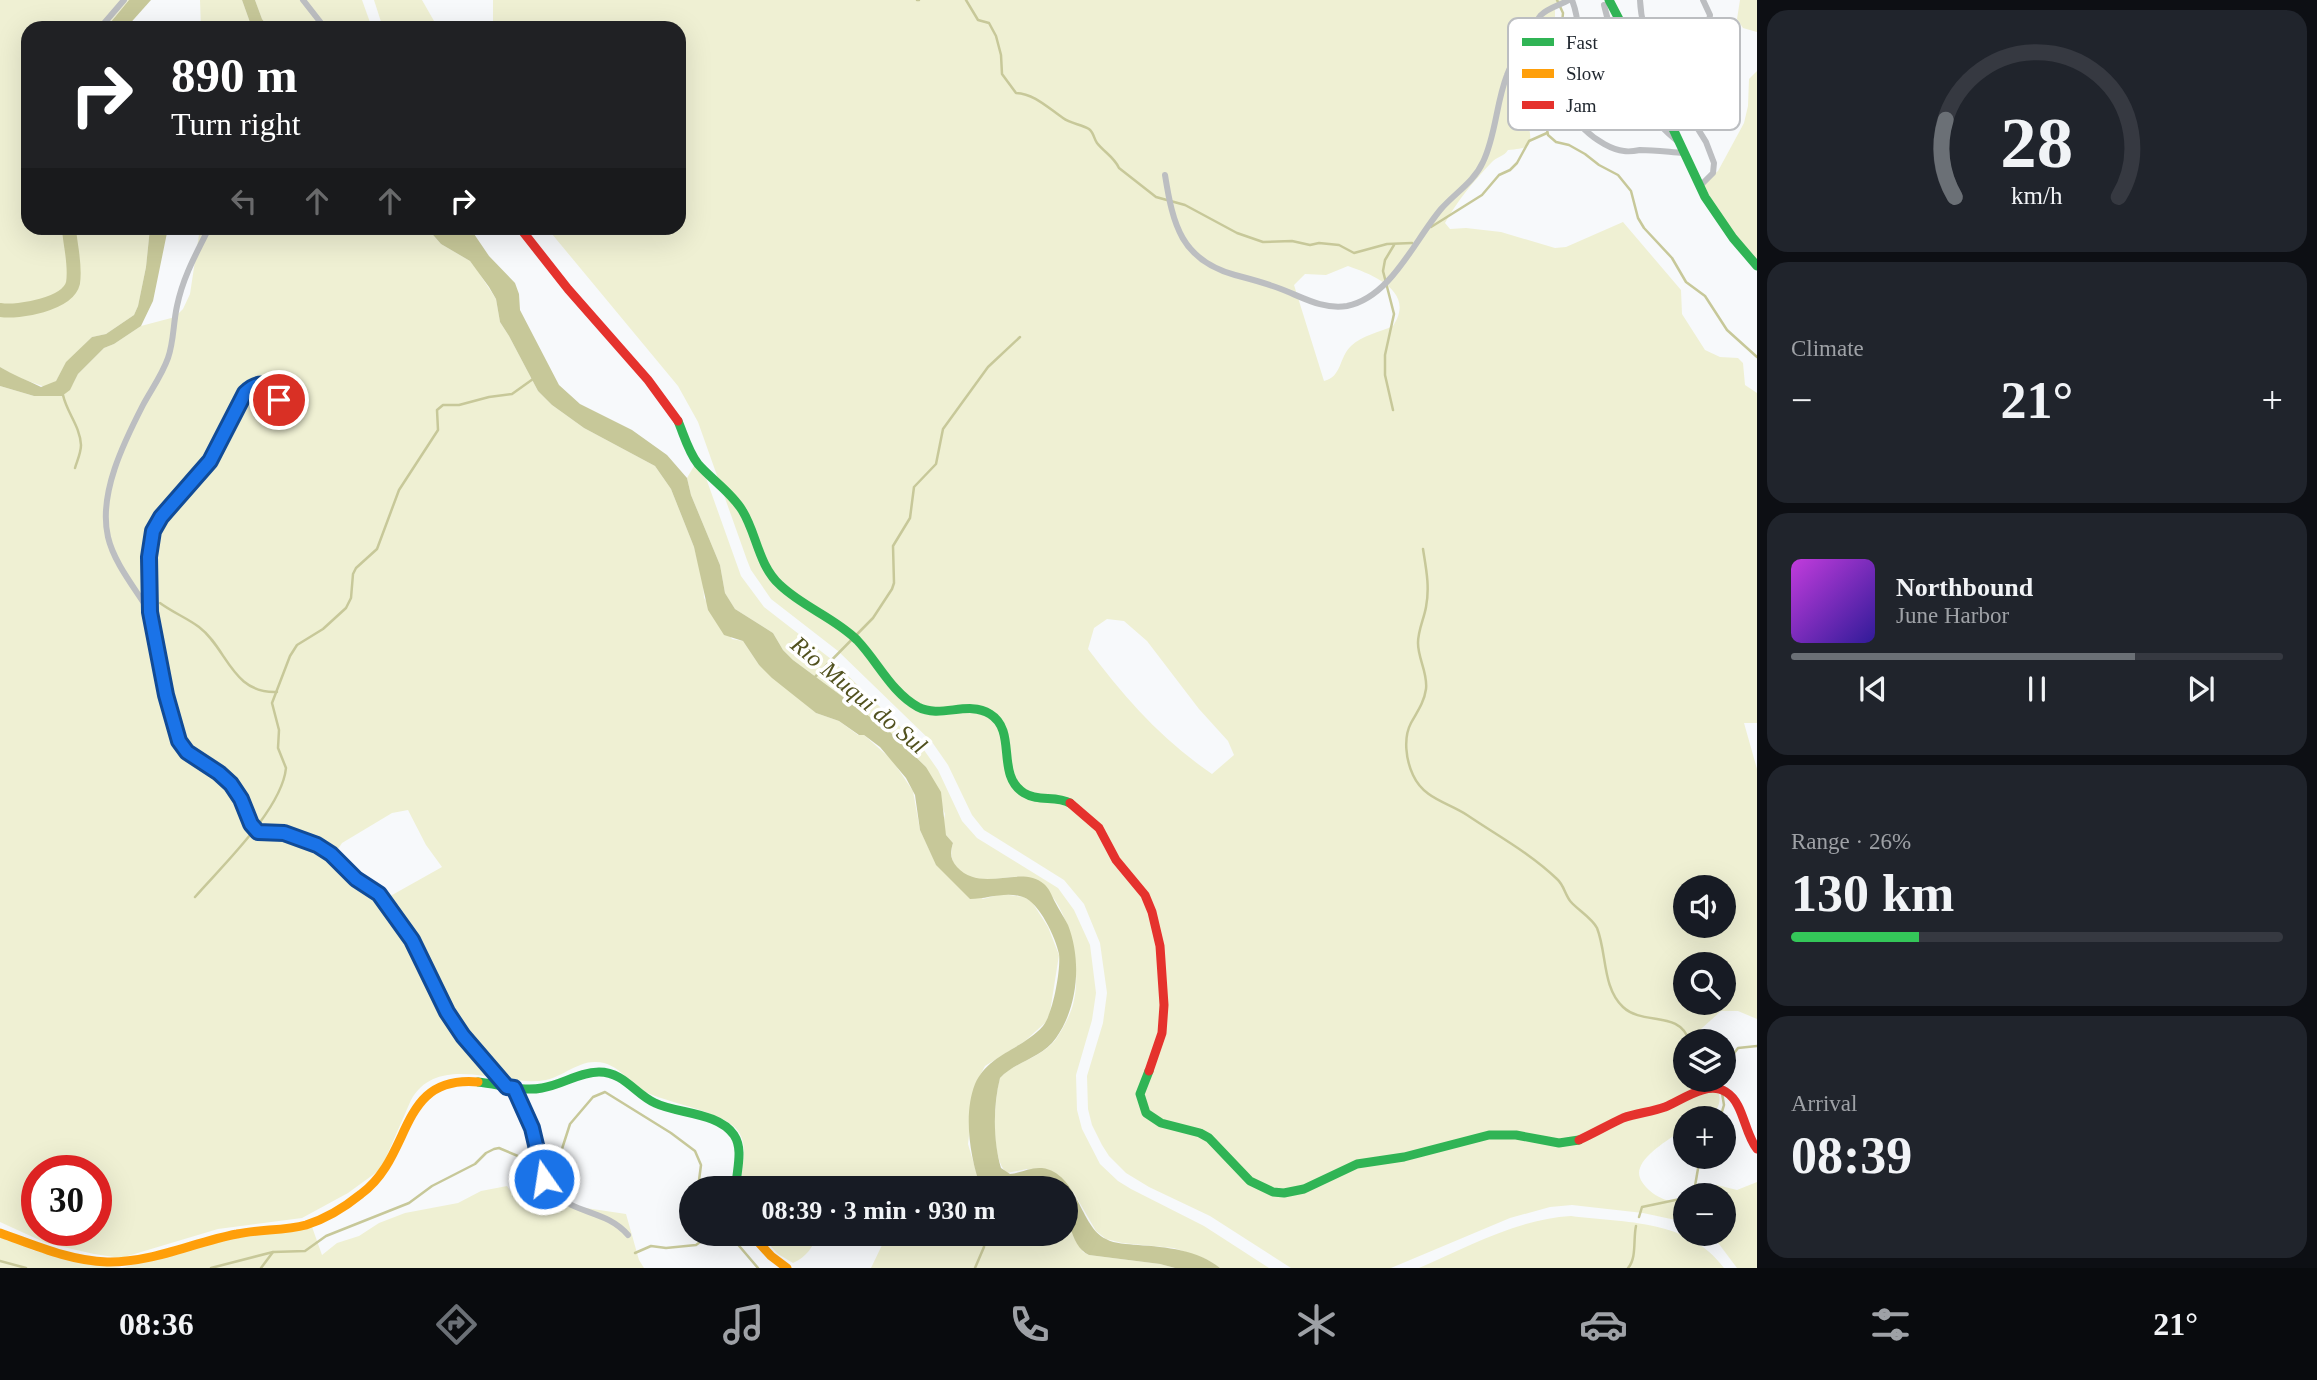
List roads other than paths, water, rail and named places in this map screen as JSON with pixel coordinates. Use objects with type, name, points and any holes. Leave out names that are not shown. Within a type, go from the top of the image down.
[{"type":"street","points":[[106,21],[124,0]]},
{"type":"street","points":[[303,0],[320,21]]},
{"type":"street","points":[[1598,0],[1607,3],[1619,18]]},
{"type":"street","points":[[1640,0],[1641,18]]},
{"type":"street","points":[[1703,0],[1710,18]]},
{"type":"street","points":[[1539,18],[1568,1],[1572,18]]},
{"type":"street","points":[[1165,175],[1176,226],[1192,253],[1205,263],[1314,303],[1345,306],[1363,300],[1392,275],[1439,212],[1475,177],[1490,142],[1508,72]]},
{"type":"street","points":[[1588,130],[1603,142],[1621,151],[1683,153]]},
{"type":"street","points":[[1665,130],[1678,141]]},
{"type":"street","points":[[1673,130],[1716,215],[1757,266]]},
{"type":"street","points":[[1699,130],[1713,157],[1713,173],[1700,186]]},
{"type":"street","points":[[150,612],[115,555],[107,536],[109,488],[114,468],[142,406],[167,362],[184,278],[206,235]]},
{"type":"street","points":[[526,235],[573,295],[673,411],[694,458],[744,513],[765,567],[774,580],[787,592],[851,634],[877,661],[900,694],[912,703],[925,710],[937,712],[980,709],[996,717],[1004,731],[1006,766],[1019,789],[1032,797],[1056,798],[1069,802],[1105,836],[1118,864],[1147,898],[1161,948],[1165,1020],[1140,1094],[1140,1105],[1149,1117],[1176,1128],[1208,1136],[1249,1180],[1264,1189],[1289,1193],[1355,1165],[1392,1160],[1471,1139],[1510,1134],[1550,1142],[1574,1142],[1627,1117],[1716,1089],[1726,1091],[1733,1097],[1746,1135],[1757,1149]]},
{"type":"street","points":[[271,418],[279,412],[280,407],[275,393],[261,383],[253,385],[245,393],[210,461],[156,525],[149,557],[150,612],[166,695],[183,748],[231,784],[241,799],[251,824],[258,832],[284,833],[317,845],[331,854],[356,879],[379,894],[412,940],[447,1012],[463,1036],[511,1087],[532,1128],[544,1179],[551,1192],[569,1204],[609,1218],[628,1235]]},
{"type":"street","points":[[1,1234],[84,1258],[121,1262],[227,1236],[305,1225],[337,1210],[379,1180],[397,1154],[411,1116],[429,1091],[452,1082],[548,1088],[593,1072],[610,1073],[647,1100],[731,1130],[739,1145],[737,1176]]},
{"type":"street","points":[[762,1246],[787,1268]]},
{"type":"waterway","points":[[966,0],[978,20],[989,23],[996,36],[1002,74],[1016,93],[1035,99],[1066,120],[1089,129],[1097,143],[1119,168],[1156,197],[1185,205],[1237,233],[1263,242],[1292,241],[1310,245],[1339,245],[1354,253],[1387,244],[1412,243]]},
{"type":"waterway","points":[[1557,0],[1562,18]]},
{"type":"waterway","points":[[1547,130],[1548,135],[1556,142],[1569,145],[1618,175],[1631,191],[1638,218],[1644,228],[1672,258],[1686,282],[1705,296],[1727,330],[1757,357]]},
{"type":"waterway","points":[[1431,227],[1482,195],[1499,175],[1517,163],[1529,141],[1547,133]]},
{"type":"waterway","name":"Rio Muqui do Sul","points":[[0,310],[42,306],[53,302],[69,290],[73,283],[74,269],[70,235]]},
{"type":"waterway","points":[[1393,410],[1385,375],[1385,355],[1394,314],[1383,271],[1385,260],[1394,245]]},
{"type":"waterway","points":[[814,678],[873,618],[892,589],[893,546],[910,518],[914,487],[936,464],[943,429],[988,367],[1020,337]]},
{"type":"waterway","points":[[195,897],[263,819],[274,801],[286,768],[278,748],[279,730],[272,703],[290,656],[297,645],[323,629],[346,608],[351,598],[356,568],[377,549],[399,490],[438,430],[437,410],[443,405],[459,405],[512,394],[533,379]]},
{"type":"waterway","points":[[63,395],[80,438],[81,445],[75,468]]},
{"type":"waterway","points":[[1423,549],[1428,592],[1418,643],[1426,689],[1407,735],[1407,756],[1413,775],[1423,790],[1513,845],[1557,879],[1571,902],[1597,928],[1611,990],[1623,1007],[1631,1013],[1669,1022],[1682,1029]]},
{"type":"waterway","points":[[160,603],[209,636],[240,678],[250,686],[262,691],[277,692]]},
{"type":"waterway","points":[[1736,1051],[1738,1048],[1757,1046]]},
{"type":"waterway","points":[[211,1268],[273,1252],[305,1251],[326,1236],[409,1203],[432,1186],[475,1164],[494,1149],[499,1148],[525,1159],[530,1165],[534,1192],[540,1198],[552,1195],[557,1186],[561,1152],[570,1124],[593,1097],[605,1092],[695,1151],[701,1165],[700,1176]]},
{"type":"waterway","points":[[1722,1093],[1724,1106]]},
{"type":"waterway","points":[[1696,1183],[1698,1169]]},
{"type":"waterway","points":[[1639,1217],[1642,1207],[1673,1201]]},
{"type":"waterway","points":[[1628,1268],[1634,1254],[1636,1226]]},
{"type":"waterway","points":[[635,1253],[651,1246],[686,1246]]},
{"type":"waterway","points":[[739,1246],[758,1268]]},
{"type":"waterway","points":[[975,1268],[984,1246]]},
{"type":"waterway","points":[[261,1268],[273,1252]]},
{"type":"waterway","points":[[0,1261],[26,1268]]}]
